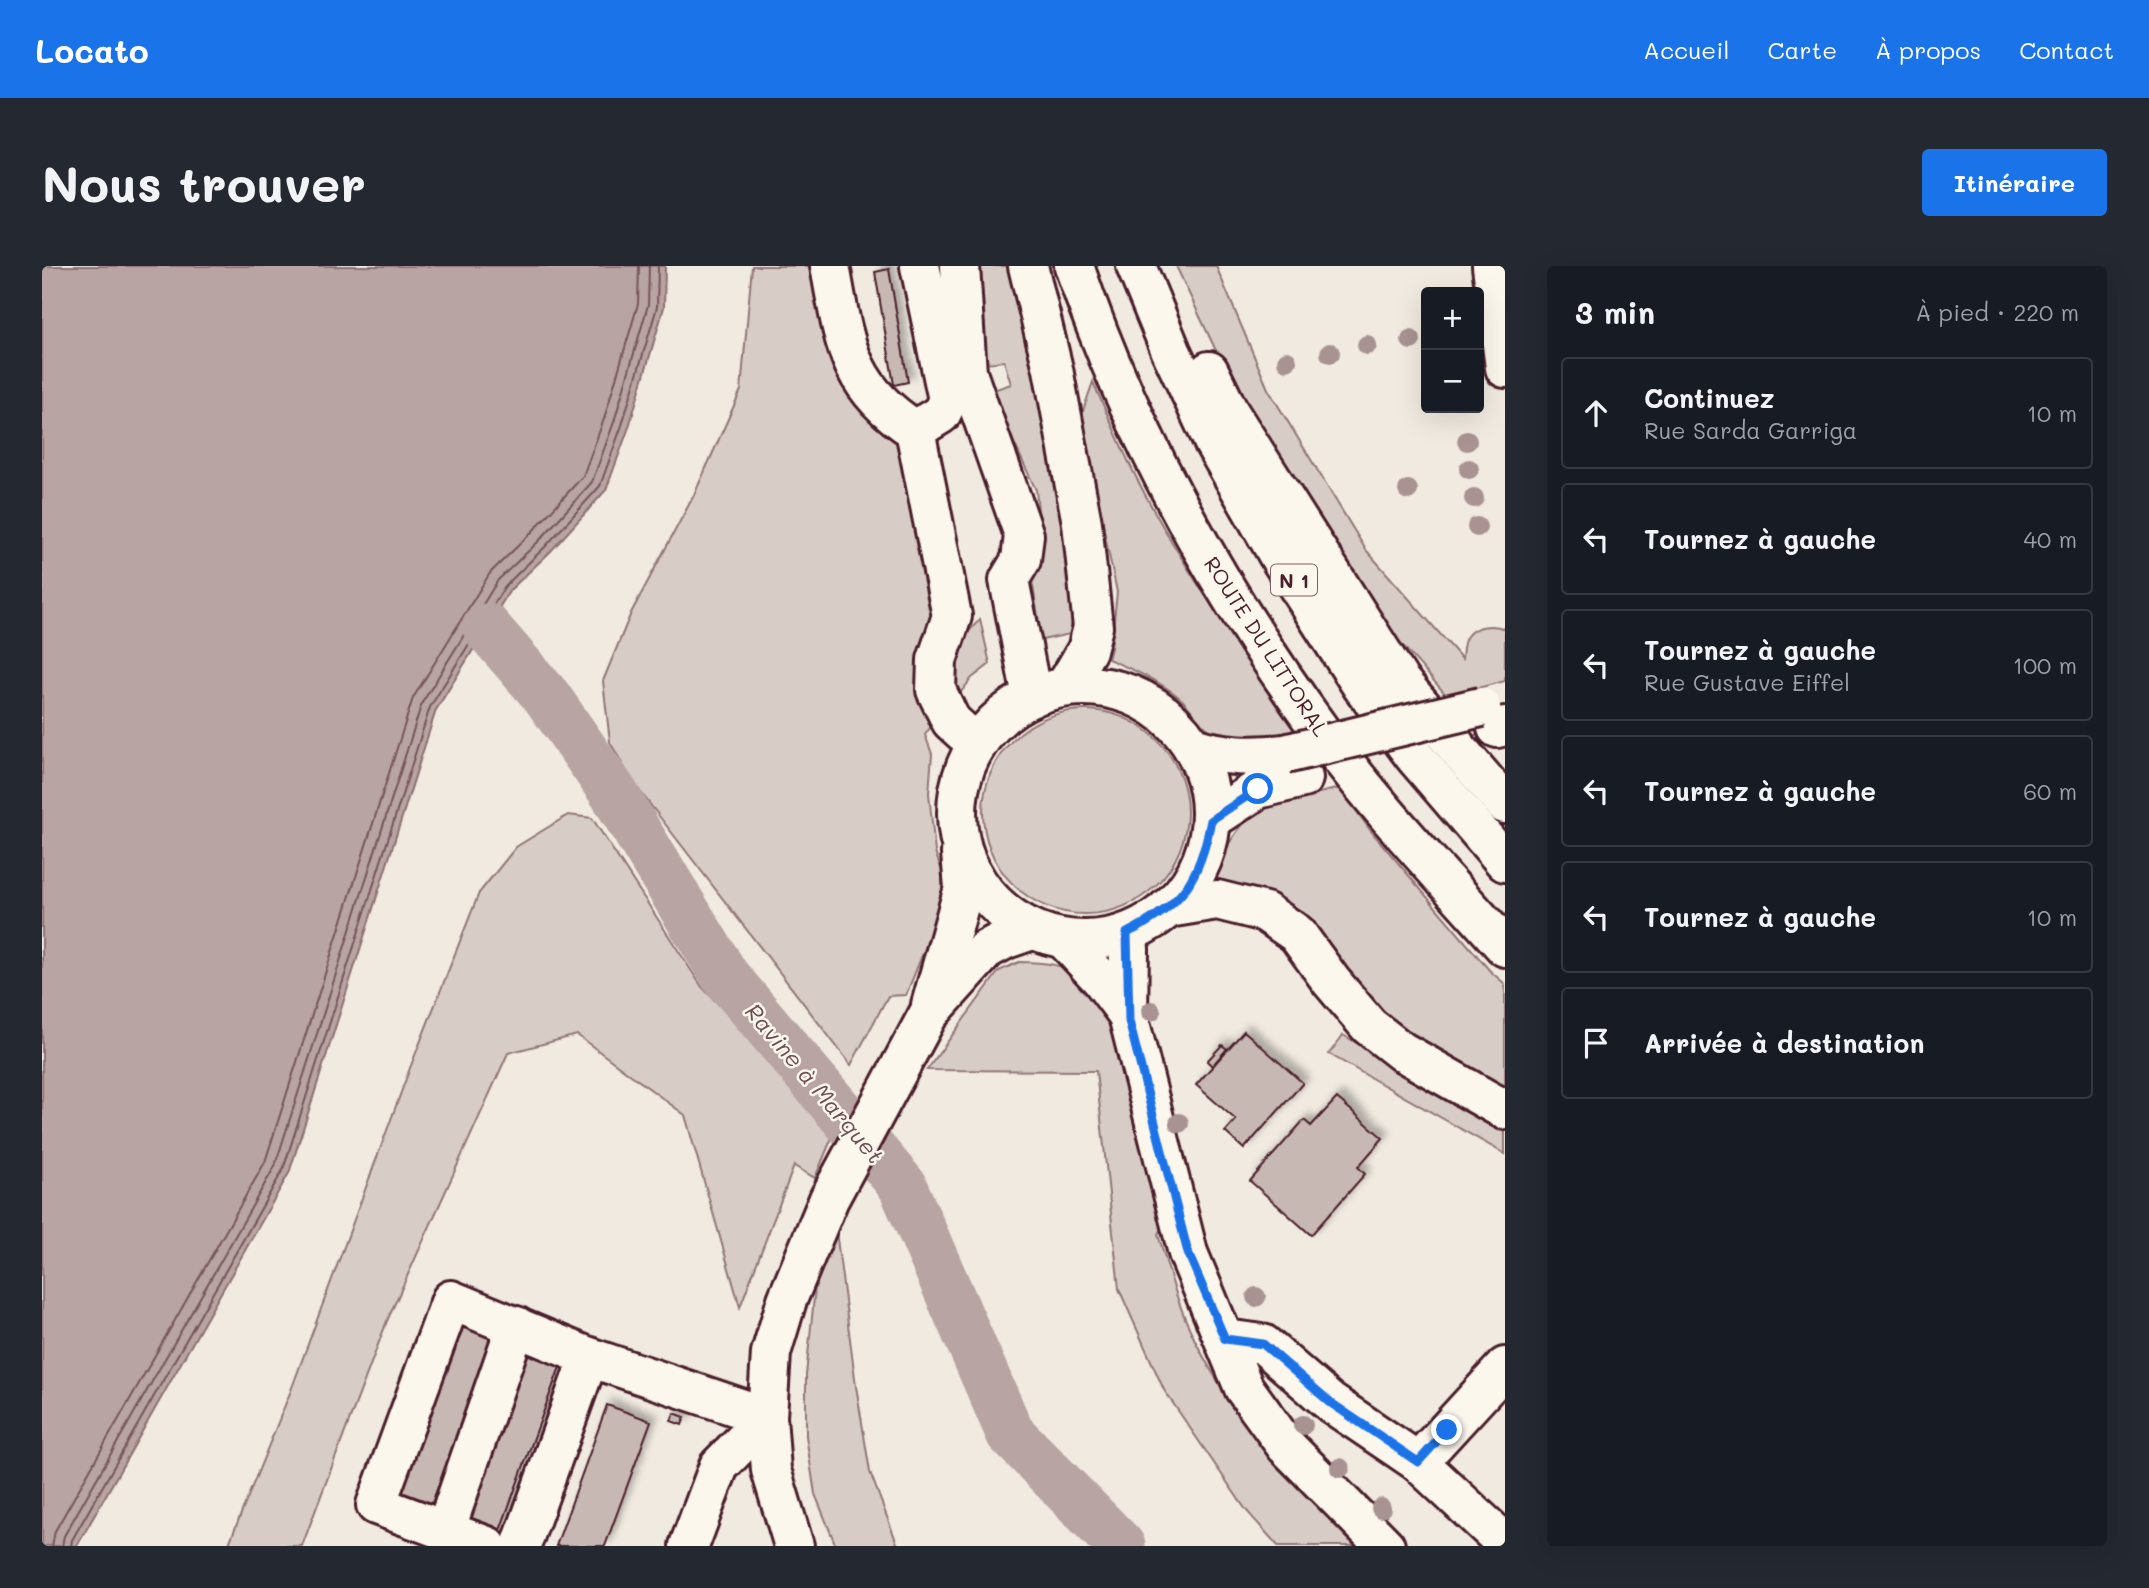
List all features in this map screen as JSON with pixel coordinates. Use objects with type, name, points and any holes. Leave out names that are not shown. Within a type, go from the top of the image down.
[{"type":"main road","points":[[830,266],[844,342],[862,380],[891,414],[915,429],[952,616],[937,660],[936,690],[951,721],[963,732],[980,740]]},
{"type":"main road","points":[[915,429],[941,414],[948,400],[920,266]]},
{"type":"main road","points":[[960,266],[967,373],[1024,535],[1021,560],[1009,580],[1048,692]]},
{"type":"main road","points":[[1028,266],[1053,369],[1082,523],[1093,627],[1087,650],[1048,692]]},
{"type":"main road","name":"ROUTE DU LITTORAL","points":[[1074,266],[1136,422],[1222,585],[1320,729],[1413,843],[1505,947]]},
{"type":"main road","name":"N 1","points":[[1136,266],[1171,351],[1214,443],[1281,560],[1362,686],[1415,757],[1505,862]]},
{"type":"main road","points":[[1160,266],[1229,412],[1300,527],[1400,681],[1505,804]]},
{"type":"main road","points":[[1492,266],[1505,368]]},
{"type":"main road","points":[[793,1546],[771,1470],[766,1417],[771,1353],[787,1300],[829,1199],[928,1015],[964,888],[957,810],[963,774],[980,740],[1003,715],[1048,692],[1095,686],[1133,696],[1152,705],[1175,724],[1193,747],[1208,782],[1211,820],[1205,853],[1194,876],[1168,908],[1127,933],[1085,941],[1048,935],[1006,939],[987,949],[928,1015]]},
{"type":"main road","points":[[1211,820],[1294,766],[1497,716]]},
{"type":"main road","points":[[1193,747],[1213,753],[1294,766]]},
{"type":"main road","points":[[961,847],[971,873],[987,897],[1007,916],[1048,935],[1101,979],[1128,1015]]},
{"type":"main road","points":[[1168,908],[1217,900],[1265,912],[1297,934],[1331,981],[1369,1026],[1401,1051],[1505,1110]]},
{"type":"main road","points":[[1127,933],[1128,1015],[1188,1253],[1244,1388],[1286,1446],[1385,1546]]},
{"type":"main road","points":[[487,1546],[376,1505],[451,1300],[590,1357],[766,1417]]},
{"type":"main road","points":[[445,1531],[516,1326]]},
{"type":"main road","points":[[1225,1339],[1263,1344],[1331,1403],[1418,1462],[1505,1543]]},
{"type":"main road","points":[[521,1546],[590,1357]]},
{"type":"main road","points":[[1418,1462],[1505,1367]]},
{"type":"main road","points":[[689,1546],[719,1466],[766,1417]]},
{"type":"shaded area","points":[[752,266],[817,266],[895,435],[909,458],[939,611],[918,656],[916,683],[931,726],[925,735],[932,754],[929,793],[935,852],[942,871],[942,896],[936,921],[906,995],[888,996],[851,1065],[632,781],[610,742],[603,681],[631,613],[694,495],[741,390]]},
{"type":"shaded area","points":[[976,266],[1012,266],[1044,424],[1075,603],[1070,634],[1042,640],[1031,575],[1042,550],[1036,490],[990,391],[1011,384],[1004,361],[985,363]]},
{"type":"shaded area","points":[[1176,266],[1216,266],[1268,389],[1366,550],[1462,659],[1464,642],[1470,632],[1484,626],[1505,629],[1505,681],[1447,696],[1359,596],[1219,357]]},
{"type":"shaded area","points":[[1093,382],[1135,475],[1171,541],[1298,731],[1247,740],[1223,736],[1201,723],[1183,700],[1172,692],[1108,659],[1117,592],[1080,419]]},
{"type":"shaded area","points":[[980,619],[990,664],[972,678],[957,697],[948,676],[963,638]]},
{"type":"shaded area","points":[[1085,710],[1124,718],[1157,740],[1179,773],[1187,812],[1179,851],[1157,884],[1124,906],[1085,914],[1046,906],[1013,884],[991,851],[983,812],[991,773],[1013,740],[1046,718]]},
{"type":"shaded area","points":[[1340,788],[1370,830],[1490,971],[1505,984],[1505,1095],[1464,1073],[1367,1006],[1281,902],[1260,891],[1219,883],[1215,877],[1235,834],[1247,820],[1277,804]]},
{"type":"shaded area","points":[[568,815],[592,818],[702,987],[836,1128],[815,1178],[794,1166],[740,1307],[685,1115],[577,1035],[508,1053],[387,1321],[302,1546],[228,1546],[290,1393],[410,1068],[479,893],[516,847]]},
{"type":"shaded area","points":[[1019,962],[1044,963],[1077,974],[1094,991],[1103,1005],[1122,1054],[1168,1214],[1158,1234],[1188,1325],[1203,1356],[1240,1415],[1284,1470],[1355,1546],[1278,1546],[1246,1510],[1164,1390],[1119,1289],[1096,1071],[927,1070],[999,971]]},
{"type":"shaded area","points":[[1343,1035],[1505,1129],[1505,1154],[1329,1054]]},
{"type":"shaded area","points":[[836,1231],[870,1472],[898,1546],[836,1546],[815,1494],[806,1436],[806,1375],[815,1288]]},
{"type":"water","points":[[42,266],[665,266],[664,307],[629,427],[606,490],[550,552],[510,590],[436,710],[289,1173],[77,1546],[42,1546]]},
{"type":"building","points":[[889,269],[908,382],[894,385],[875,272]]},
{"type":"building","points":[[1244,1031],[1303,1083],[1244,1149],[1225,1132],[1236,1120],[1196,1085]]},
{"type":"building","points":[[1222,1045],[1227,1049],[1212,1066],[1207,1061]]},
{"type":"building","points":[[1337,1098],[1383,1138],[1358,1167],[1365,1174],[1311,1235],[1250,1181],[1304,1120],[1311,1126]]},
{"type":"building","points":[[458,1314],[497,1328],[426,1519],[387,1505]]},
{"type":"building","points":[[527,1339],[565,1353],[495,1544],[456,1531]]},
{"type":"building","points":[[607,1405],[651,1421],[605,1546],[556,1546]]},
{"type":"building","points":[[674,1413],[685,1417],[682,1425],[671,1421]]},
{"type":"waterway","name":"Ravine à Marquet","points":[[487,628],[547,697],[613,792],[725,976],[902,1185],[1010,1433],[1121,1546]]},
{"type":"route","points":[[1258,789],[1211,820],[1205,853],[1190,883],[1168,908],[1127,933],[1128,1015],[1188,1253],[1225,1339],[1263,1344],[1331,1403],[1418,1462],[1447,1430]]}]
